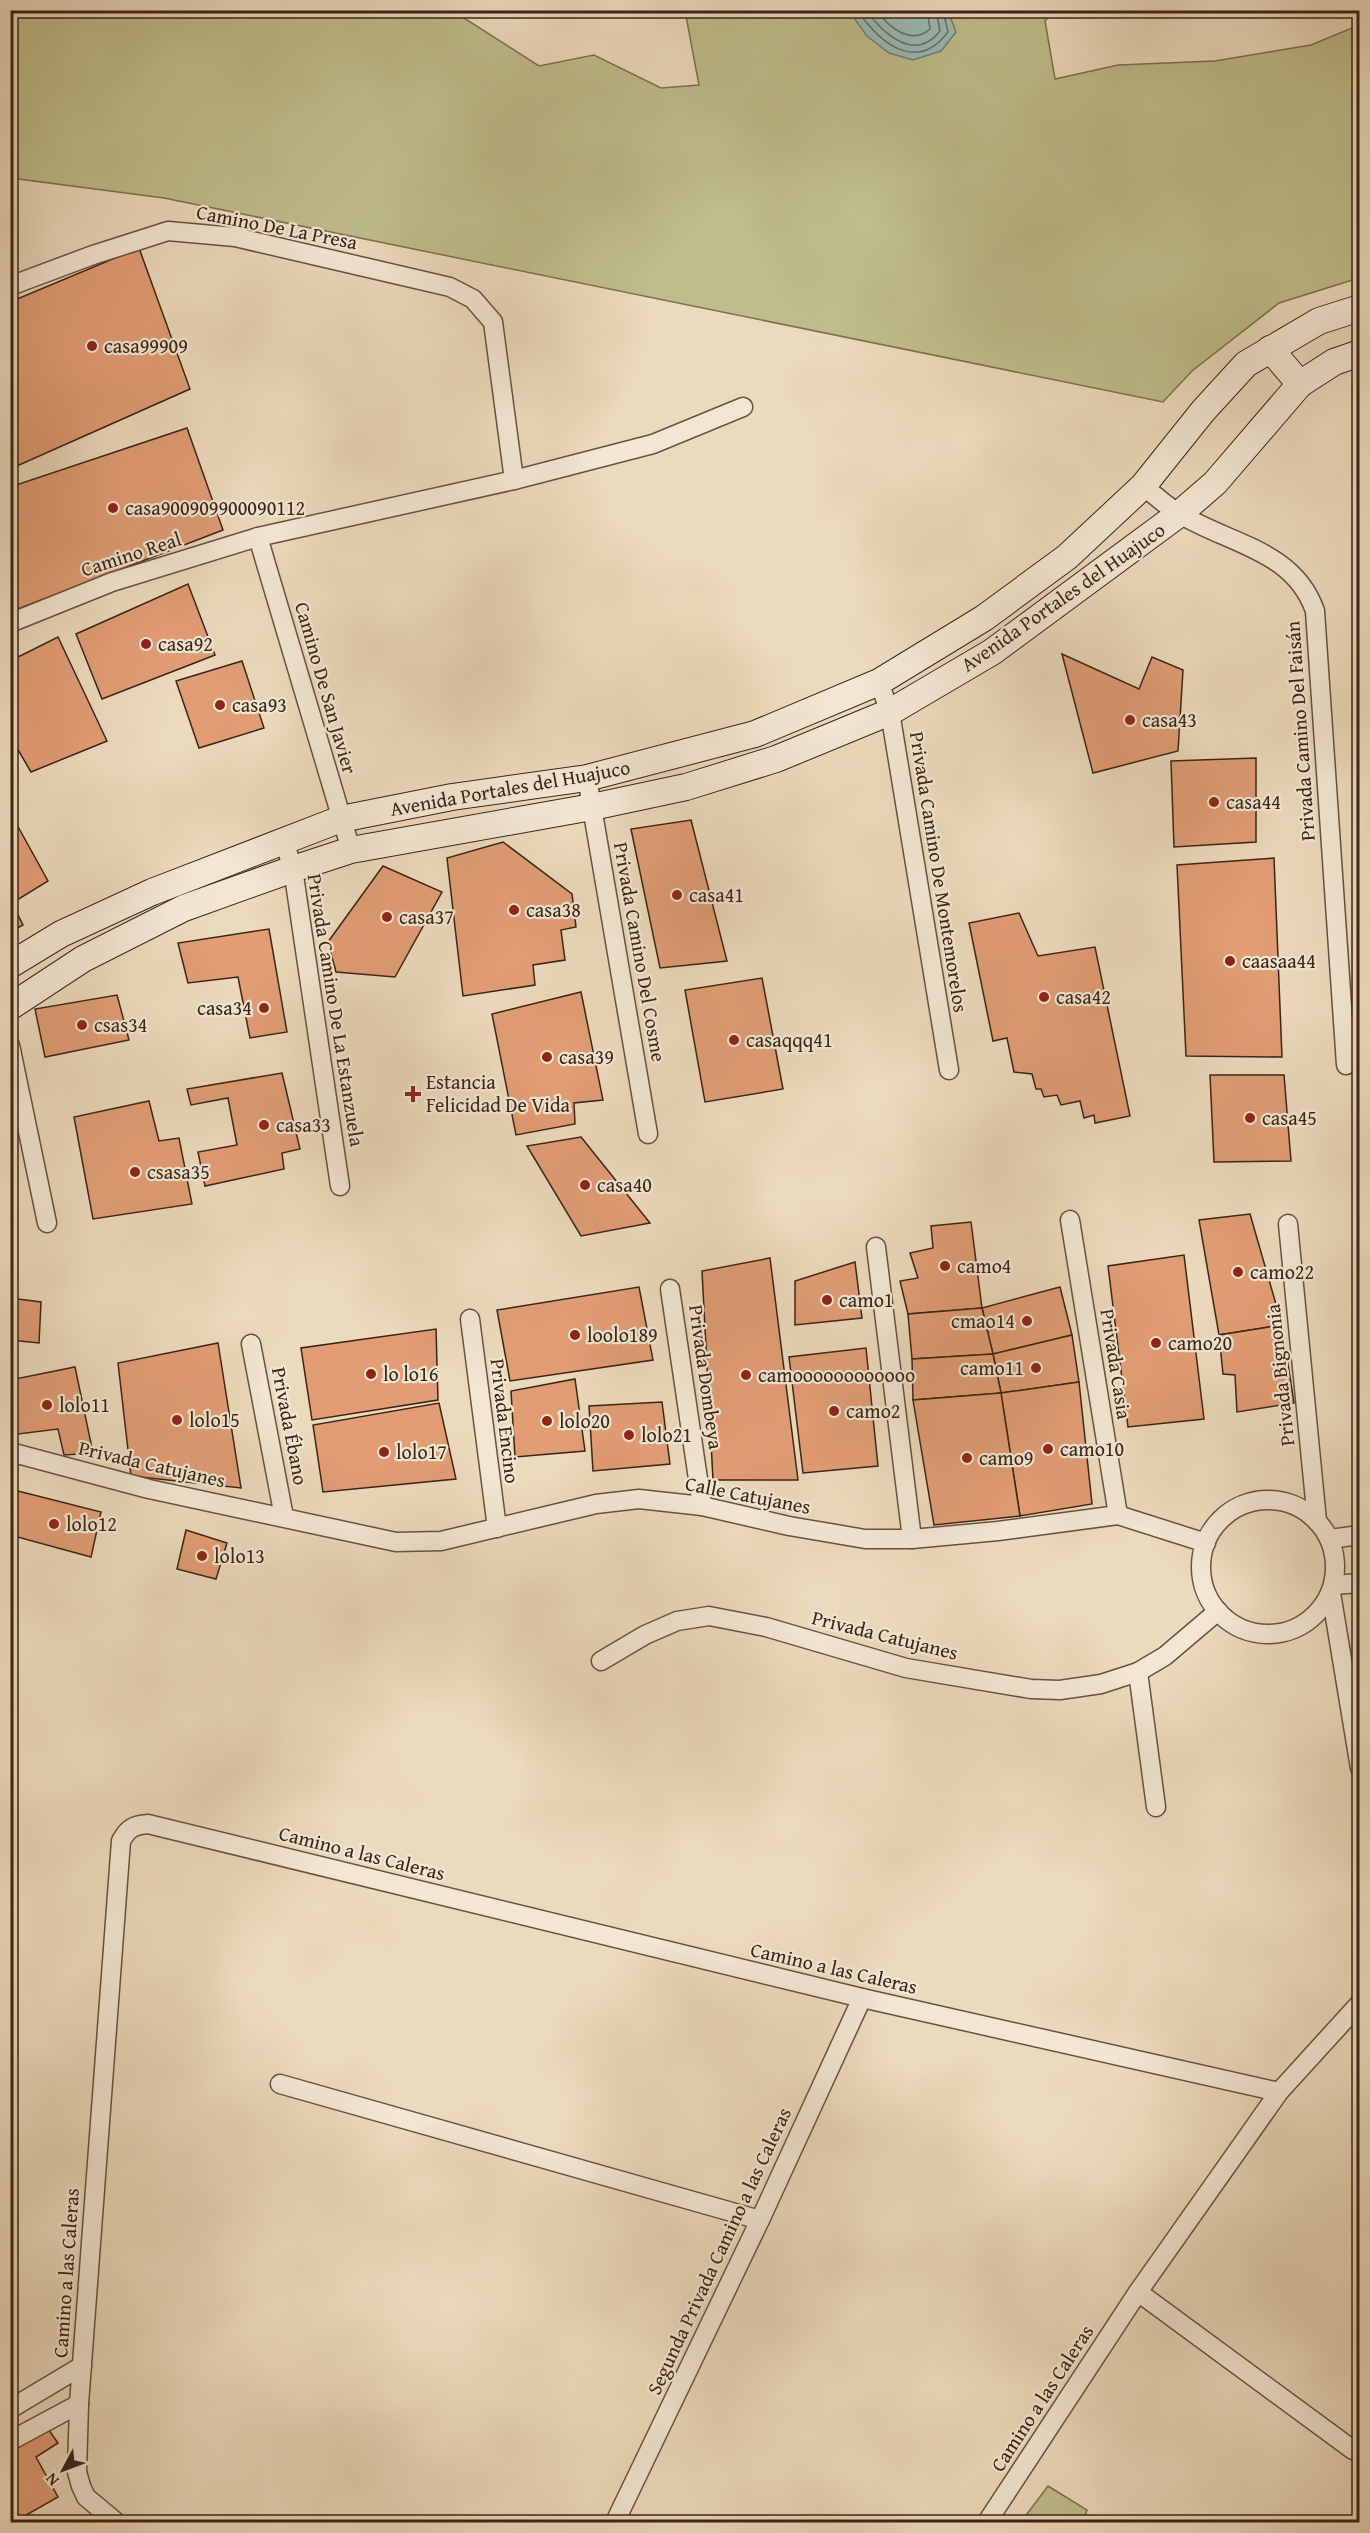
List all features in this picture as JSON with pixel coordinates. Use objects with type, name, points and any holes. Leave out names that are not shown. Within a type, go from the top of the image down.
[{"type":"street","name":"Camino De La Presa","points":[[10,286],[142,238],[168,231],[184,231],[235,237],[450,287],[473,299],[493,322],[514,480]]},
{"type":"street","name":"Avenida Portales del Huajuco","points":[[10,965],[60,934],[152,892],[341,819],[452,797],[587,778],[755,734],[879,682],[984,618],[1066,557],[1143,486],[1203,411],[1246,363],[1319,321],[1359,308]]},
{"type":"street","points":[[1270,349],[1300,384]]},
{"type":"street","name":"Avenida Portales del Huajuco","points":[[10,1007],[82,959],[174,913],[293,869],[351,850],[592,807],[686,787],[776,759],[890,712],[992,652],[1179,514],[1215,483],[1300,384],[1334,362],[1359,353]]},
{"type":"street","name":"Camino Real","points":[[10,623],[112,582],[258,537],[514,480],[653,444],[743,407]]},
{"type":"street","name":"Privada Camino Del Faisán","points":[[1143,486],[1179,514],[1276,560],[1298,579],[1309,595],[1315,611],[1347,1065]]},
{"type":"street","name":"Camino De San Javier","points":[[258,537],[351,850]]},
{"type":"street","name":"Privada Camino De Montemorelos","points":[[879,682],[890,712],[949,1070]]},
{"type":"street","name":"Privada Camino Del Cosme","points":[[587,778],[648,1134]]},
{"type":"street","name":"Privada Camino De La Estanzuela","points":[[284,841],[293,869],[340,1186]]},
{"type":"street","points":[[10,1045],[47,1222]]},
{"type":"street","name":"Privada Casia","points":[[1070,1221],[1118,1515]]},
{"type":"street","name":"Privada Bignonia","points":[[1288,1224],[1317,1521]]},
{"type":"street","points":[[876,1247],[912,1539]]},
{"type":"street","name":"Privada Dombeya","points":[[670,1289],[702,1506]]},
{"type":"street","name":"Privada Encino","points":[[470,1319],[497,1528]]},
{"type":"street","name":"Privada Ébano","points":[[251,1344],[284,1517]]},
{"type":"street","name":"Privada Catujanes","points":[[10,1452],[148,1489],[284,1517]]},
{"type":"street","name":"Calle Catujanes","points":[[284,1517],[314,1526],[396,1542],[441,1541],[597,1504],[639,1499],[702,1506],[789,1526],[865,1539],[912,1539],[998,1531],[1118,1515],[1206,1543]]},
{"type":"street","points":[[1359,1583],[1332,1589],[1319,1612],[1301,1627],[1279,1634],[1256,1634],[1235,1626],[1218,1611],[1208,1596],[1202,1579],[1202,1560],[1206,1543],[1217,1524],[1234,1509],[1255,1501],[1278,1501],[1299,1508],[1317,1521],[1330,1539],[1335,1562],[1332,1589],[1359,1768]]},
{"type":"street","points":[[1330,1539],[1359,1535]]},
{"type":"street","name":"Privada Catujanes","points":[[601,1661],[645,1635],[677,1621],[710,1616],[766,1627],[906,1668],[1031,1689],[1060,1690],[1101,1684],[1138,1672],[1165,1656],[1218,1611]]},
{"type":"street","points":[[1138,1672],[1156,1808]]},
{"type":"street","name":"Camino a las Caleras","points":[[116,2523],[86,2497],[77,2472],[79,2404],[121,1840],[126,1831],[135,1825],[148,1824],[862,1998],[1279,2092]]},
{"type":"street","name":"Segunda Privada Camino a las Caleras","points":[[615,2523],[760,2220],[862,1998]]},
{"type":"street","name":"Camino a las Caleras","points":[[987,2523],[1138,2292],[1279,2092],[1359,2003]]},
{"type":"street","points":[[280,2084],[760,2220]]},
{"type":"street","points":[[1138,2292],[1353,2450]]},
{"type":"street","points":[[10,2409],[82,2366]]},
{"type":"street","points":[[10,2441],[79,2404]]},
{"type":"shaded area","points":[[11,11],[453,11],[539,66],[594,55],[661,88],[699,85],[685,11],[1054,11],[1045,21],[1055,79],[1118,65],[1215,61],[1311,45],[1359,25],[1359,278],[1279,303],[1192,371],[1163,402],[164,198],[11,178]]},
{"type":"shaded area","points":[[1048,2486],[1087,2510],[1083,2522],[1021,2522]]},
{"type":"water","points":[[849,11],[948,11],[956,32],[941,51],[913,60],[889,53],[867,36]]},
{"type":"building","name":"casa99909","points":[[139,248],[190,389],[10,469],[10,302]]},
{"type":"building","name":"casa900909900090112","points":[[187,428],[223,530],[10,612],[10,487]]},
{"type":"building","name":"casa92","points":[[188,584],[215,655],[102,699],[76,634]]},
{"type":"building","points":[[58,637],[107,741],[31,772],[10,736],[10,661]]},
{"type":"building","name":"casa43","points":[[1062,654],[1139,689],[1152,657],[1183,670],[1178,751],[1093,773]]},
{"type":"building","name":"casa93","points":[[242,661],[264,728],[199,748],[176,681]]},
{"type":"building","name":"casa44","points":[[1256,758],[1256,842],[1174,847],[1171,761]]},
{"type":"building","name":"casa41","points":[[691,820],[727,961],[660,968],[631,829]]},
{"type":"building","points":[[16,823],[48,881],[12,903],[23,925],[10,932],[10,825]]},
{"type":"building","name":"casa38","points":[[503,842],[572,894],[576,927],[561,930],[565,960],[533,965],[535,985],[463,996],[447,858]]},
{"type":"building","name":"caasaa44","points":[[1274,858],[1282,1057],[1186,1056],[1177,865]]},
{"type":"building","name":"casa37","points":[[383,866],[442,892],[395,977],[336,972],[328,942]]},
{"type":"building","name":"casa42","points":[[1019,913],[1038,956],[1095,947],[1130,1116],[1095,1123],[1094,1115],[1084,1118],[1080,1101],[1061,1105],[1057,1095],[1044,1097],[1041,1089],[1036,1089],[1032,1074],[1014,1072],[1007,1038],[993,1041],[969,923]]},
{"type":"building","name":"casa34","points":[[269,929],[287,1032],[250,1038],[238,977],[188,983],[178,943]]},
{"type":"building","name":"casaqqq41","points":[[762,978],[783,1089],[705,1102],[685,990]]},
{"type":"building","name":"casa39","points":[[581,992],[603,1100],[574,1103],[575,1124],[516,1135],[492,1014]]},
{"type":"building","name":"csas34","points":[[117,995],[129,1040],[45,1057],[35,1009]]},
{"type":"building","name":"casa33","points":[[282,1073],[300,1149],[282,1153],[284,1169],[205,1186],[198,1152],[237,1145],[228,1098],[191,1105],[187,1089]]},
{"type":"building","name":"casa45","points":[[1210,1075],[1284,1075],[1291,1161],[1214,1162]]},
{"type":"building","name":"csasa35","points":[[149,1101],[159,1141],[179,1138],[192,1204],[93,1219],[74,1117]]},
{"type":"building","name":"casa40","points":[[581,1137],[650,1223],[581,1236],[527,1146]]},
{"type":"building","name":"camo22","points":[[1250,1214],[1282,1325],[1219,1335],[1199,1220]]},
{"type":"building","name":"camo4","points":[[971,1222],[982,1308],[908,1314],[900,1281],[918,1278],[910,1253],[933,1248],[931,1226]]},
{"type":"building","name":"camo20","points":[[1184,1255],[1204,1419],[1128,1427],[1108,1266]]},
{"type":"building","name":"camoooooooooooo","points":[[770,1258],[798,1480],[713,1480],[702,1271]]},
{"type":"building","name":"camo1","points":[[855,1262],[862,1318],[795,1325],[795,1281]]},
{"type":"building","name":"loolo189","points":[[639,1287],[653,1360],[510,1381],[497,1310]]},
{"type":"building","name":"cmao14","points":[[1060,1287],[1072,1335],[993,1354],[982,1308]]},
{"type":"building","points":[[10,1298],[41,1302],[39,1343],[10,1340]]},
{"type":"building","points":[[982,1308],[993,1354],[912,1359],[908,1314]]},
{"type":"building","points":[[1282,1325],[1294,1403],[1237,1412],[1235,1375],[1223,1374],[1219,1335]]},
{"type":"building","name":"lo lo16","points":[[436,1329],[438,1400],[312,1420],[301,1348]]},
{"type":"building","name":"camo11","points":[[1072,1335],[1079,1382],[1001,1393],[993,1354]]},
{"type":"building","name":"lolo15","points":[[218,1343],[241,1488],[131,1476],[118,1363]]},
{"type":"building","name":"camo2","points":[[866,1348],[878,1466],[803,1473],[789,1357]]},
{"type":"building","points":[[993,1354],[1001,1393],[913,1400],[912,1359]]},
{"type":"building","name":"lolo11","points":[[75,1367],[93,1453],[64,1455],[58,1429],[10,1435],[10,1380]]},
{"type":"building","name":"lolo20","points":[[575,1379],[585,1451],[515,1457],[511,1391]]},
{"type":"building","name":"camo10","points":[[1079,1382],[1092,1504],[1020,1516],[1001,1393]]},
{"type":"building","name":"camo9","points":[[1001,1393],[1020,1516],[934,1525],[913,1400]]},
{"type":"building","name":"lolo21","points":[[662,1402],[670,1464],[593,1471],[589,1406]]},
{"type":"building","name":"lolo17","points":[[439,1403],[456,1479],[323,1492],[313,1425]]},
{"type":"building","name":"lolo12","points":[[10,1489],[101,1512],[91,1557],[10,1535]]},
{"type":"building","name":"lolo13","points":[[186,1530],[227,1543],[216,1579],[177,1569]]},
{"type":"building","points":[[46,2426],[58,2443],[36,2457],[58,2497],[14,2522],[10,2522],[10,2446]]},
{"type":"place","name":"casa99909","points":[[92,346]]},
{"type":"place","name":"casa900909900090112","points":[[113,508]]},
{"type":"place","name":"casa92","points":[[146,644]]},
{"type":"place","name":"casa93","points":[[220,705]]},
{"type":"place","name":"casa43","points":[[1130,720]]},
{"type":"place","name":"casa44","points":[[1214,802]]},
{"type":"place","name":"casa41","points":[[677,895]]},
{"type":"place","name":"casa38","points":[[514,910]]},
{"type":"place","name":"casa37","points":[[387,917]]},
{"type":"place","name":"caasaa44","points":[[1230,961]]},
{"type":"place","name":"casa42","points":[[1044,997]]},
{"type":"place","name":"casa34","points":[[264,1008]]},
{"type":"place","name":"csas34","points":[[82,1025]]},
{"type":"place","name":"casaqqq41","points":[[734,1040]]},
{"type":"place","name":"casa39","points":[[547,1057]]},
{"type":"place","name":"Estancia Felicidad De Vida","points":[[413,1094]]},
{"type":"place","name":"casa45","points":[[1250,1118]]},
{"type":"place","name":"casa33","points":[[264,1125]]},
{"type":"place","name":"csasa35","points":[[135,1172]]},
{"type":"place","name":"casa40","points":[[585,1185]]},
{"type":"place","name":"camo4","points":[[945,1266]]},
{"type":"place","name":"camo22","points":[[1238,1272]]},
{"type":"place","name":"camo1","points":[[827,1300]]},
{"type":"place","name":"cmao14","points":[[1027,1321]]},
{"type":"place","name":"loolo189","points":[[575,1335]]},
{"type":"place","name":"camo20","points":[[1156,1343]]},
{"type":"place","name":"camo11","points":[[1036,1368]]},
{"type":"place","name":"lo lo16","points":[[371,1374]]},
{"type":"place","name":"camoooooooooooo","points":[[746,1375]]},
{"type":"place","name":"lolo11","points":[[47,1405]]},
{"type":"place","name":"camo2","points":[[834,1411]]},
{"type":"place","name":"lolo15","points":[[177,1420]]},
{"type":"place","name":"lolo20","points":[[547,1421]]},
{"type":"place","name":"lolo21","points":[[629,1435]]},
{"type":"place","name":"camo10","points":[[1048,1449]]},
{"type":"place","name":"lolo17","points":[[384,1452]]},
{"type":"place","name":"camo9","points":[[967,1458]]},
{"type":"place","name":"lolo12","points":[[54,1524]]},
{"type":"place","name":"lolo13","points":[[202,1556]]}]
